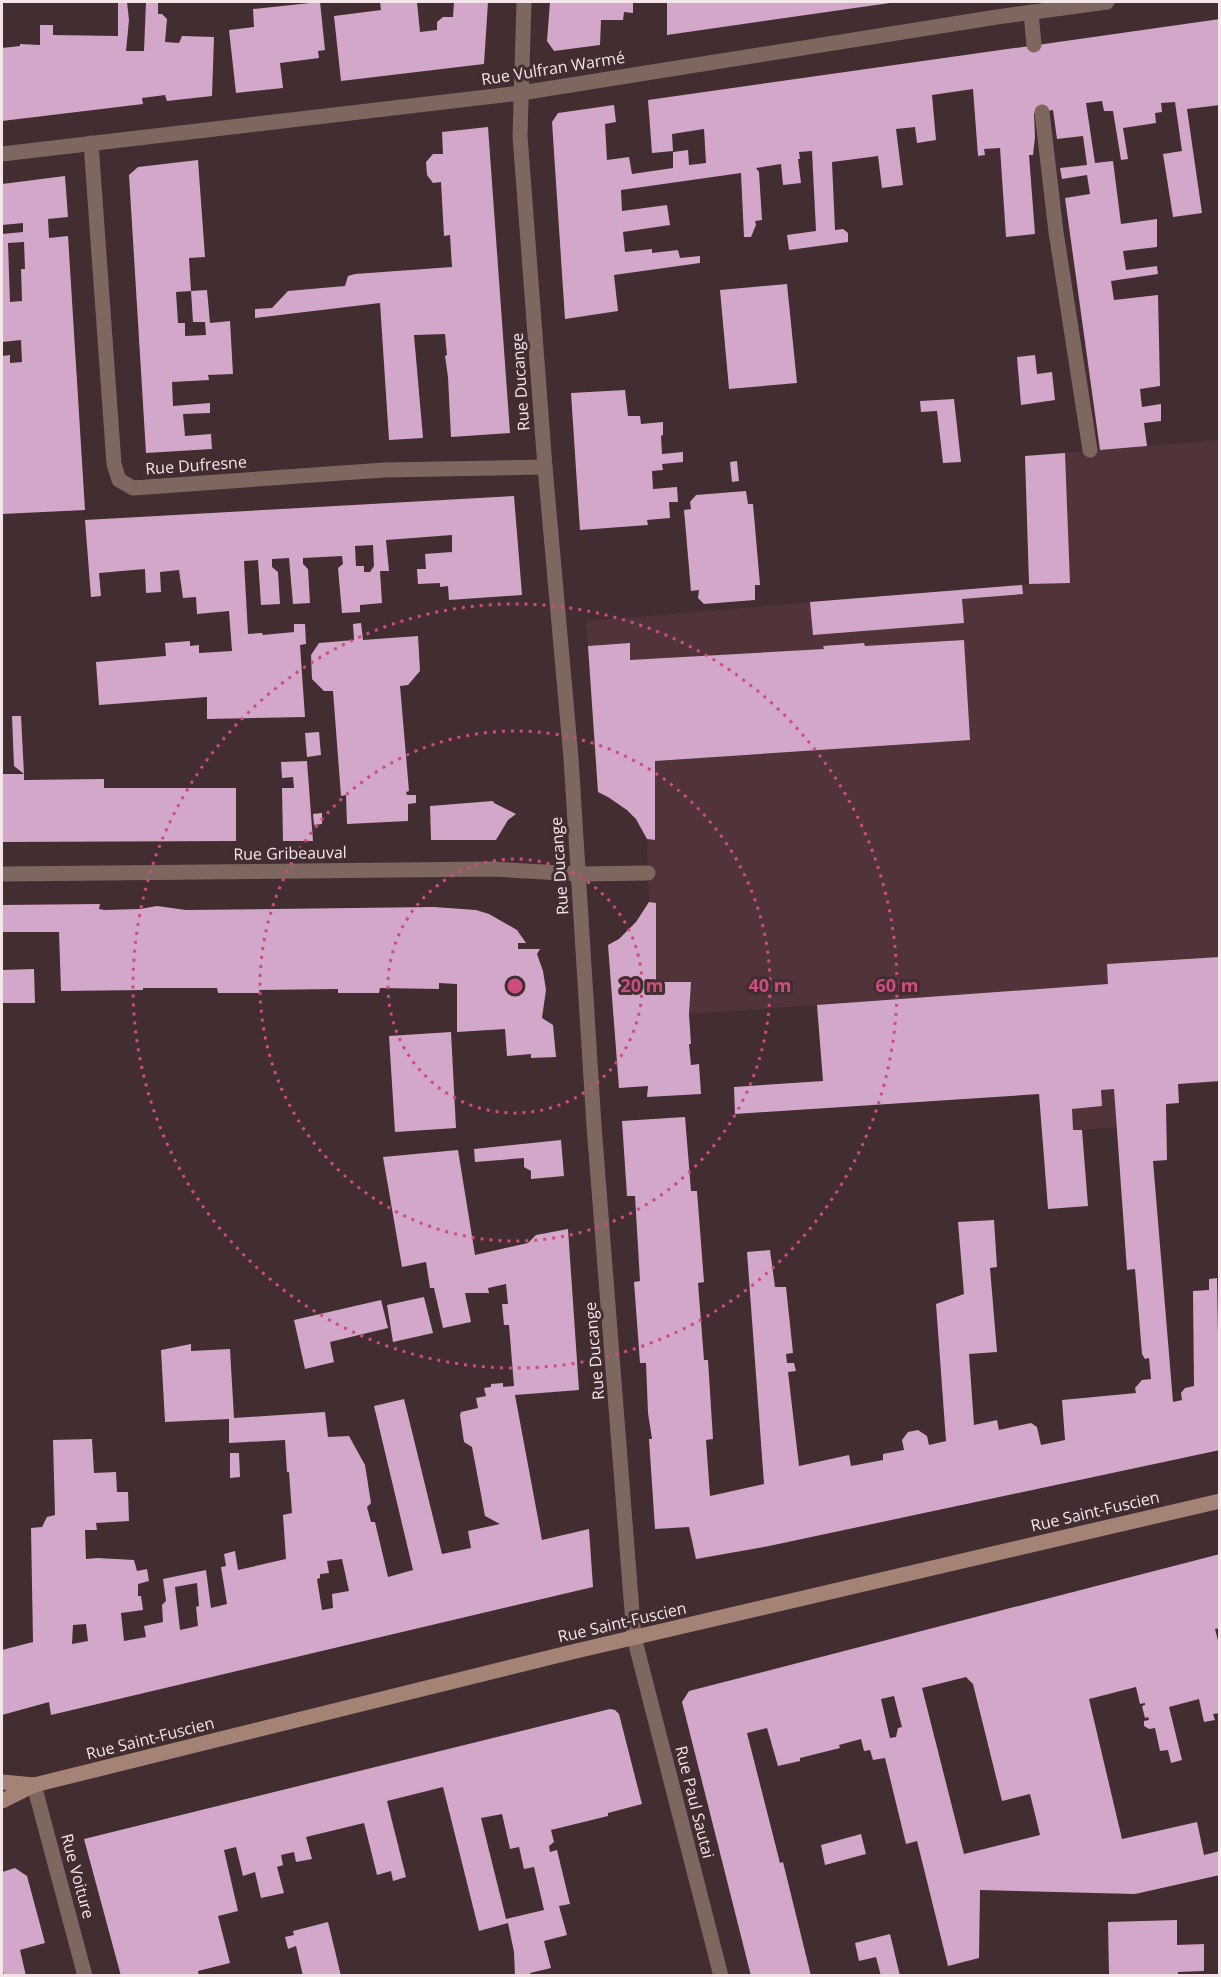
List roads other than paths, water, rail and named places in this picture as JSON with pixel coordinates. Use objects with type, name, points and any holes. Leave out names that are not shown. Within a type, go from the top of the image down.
[{"type":"main road","name":"Rue Saint-Fuscien","points":[[2,1801],[34,1785],[634,1637],[1220,1501]]},
{"type":"main road","name":"Rue Saint-Fuscien","points":[[2,1782],[34,1785]]},
{"type":"street","name":"Rue Ducange","points":[[524,2],[520,136],[544,467],[571,758],[594,1126],[634,1637]]},
{"type":"street","name":"Rue Vulfran Warmé","points":[[2,154],[521,93],[997,9],[1031,12],[1107,2]]},
{"type":"street","points":[[1031,12],[1034,45]]},
{"type":"street","points":[[1042,112],[1056,232],[1090,450]]},
{"type":"street","name":"Rue Dufresne","points":[[91,143],[114,464],[119,480],[133,488],[384,470],[544,467]]},
{"type":"street","name":"Rue Gribeauval","points":[[2,874],[492,869],[579,874],[648,873]]},
{"type":"street","name":"Rue Paul Sautai","points":[[634,1637],[721,1976]]},
{"type":"street","name":"Rue Voiture","points":[[34,1785],[86,1976]]}]
